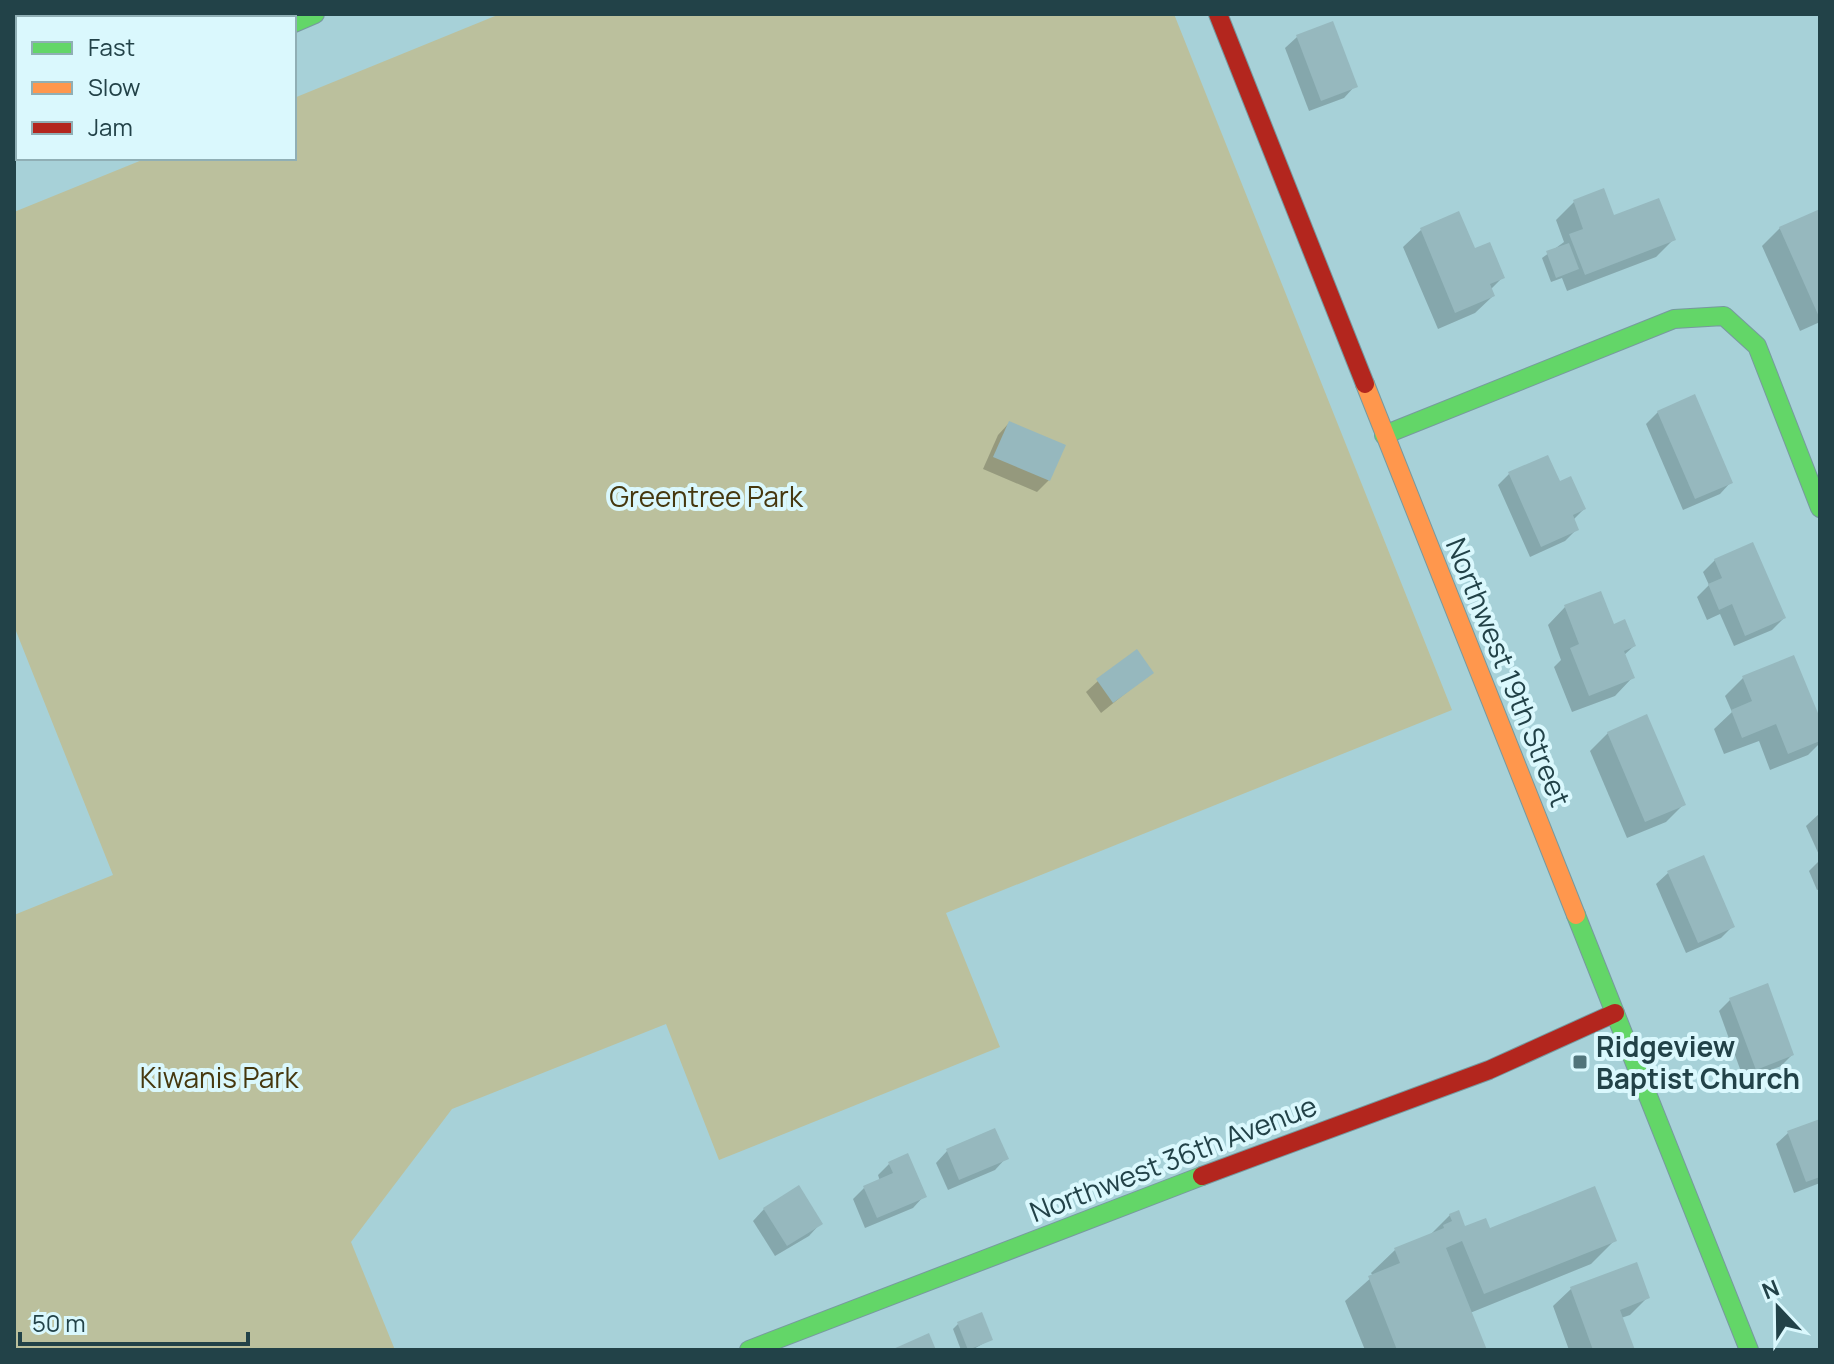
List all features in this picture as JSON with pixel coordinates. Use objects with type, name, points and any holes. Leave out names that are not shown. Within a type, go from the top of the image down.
[{"type":"street","points":[[296,22],[315,14]]},
{"type":"street","name":"Northwest 19th Street","points":[[1218,14],[1749,1350]]},
{"type":"street","points":[[1384,435],[1674,319],[1724,316],[1757,346],[1820,508]]},
{"type":"street","name":"Northwest 36th Avenue","points":[[753,1349],[1160,1192],[1489,1070],[1615,1013]]},
{"type":"green space","name":"Greentree Park","points":[[500,14],[1174,14],[1452,710],[946,913],[1000,1047],[719,1160],[666,1024],[452,1109],[351,1242],[395,1350],[14,1350],[14,915],[113,875],[14,626],[14,212],[142,160],[296,160],[296,97]]},
{"type":"building","points":[[1333,21],[1358,87],[1321,101],[1296,35]]},
{"type":"building","points":[[1604,188],[1614,215],[1659,198],[1676,240],[1585,275],[1569,234],[1583,229],[1573,200]]},
{"type":"building","points":[[1820,209],[1820,319],[1779,227]]},
{"type":"building","points":[[1459,211],[1475,248],[1490,242],[1505,278],[1490,284],[1495,296],[1455,313],[1420,228]]},
{"type":"building","points":[[1569,243],[1579,269],[1556,278],[1546,251]]},
{"type":"building","points":[[1695,394],[1733,483],[1695,499],[1657,411]]},
{"type":"building","points":[[1009,421],[1066,445],[1050,481],[993,457]]},
{"type":"building","points":[[1548,455],[1560,481],[1571,476],[1586,509],[1573,515],[1579,530],[1541,547],[1508,472]]},
{"type":"building","points":[[1753,542],[1786,618],[1745,636],[1732,604],[1719,610],[1708,584],[1722,578],[1714,559]]},
{"type":"building","points":[[1601,591],[1614,624],[1625,619],[1636,646],[1624,651],[1635,678],[1589,696],[1570,648],[1579,644],[1564,605]]},
{"type":"building","points":[[1137,649],[1154,673],[1113,703],[1096,679]]},
{"type":"building","points":[[1794,655],[1820,718],[1820,741],[1788,754],[1776,724],[1742,738],[1731,710],[1752,701],[1742,676]]},
{"type":"building","points":[[1647,714],[1686,805],[1645,822],[1607,732]]},
{"type":"building","points":[[1704,855],[1735,927],[1698,943],[1667,871]]},
{"type":"building","points":[[1768,983],[1794,1055],[1756,1070],[1729,998]]},
{"type":"building","points":[[1820,1119],[1820,1177],[1806,1182],[1787,1131]]},
{"type":"building","points":[[995,1128],[1009,1159],[959,1180],[946,1149]]},
{"type":"building","points":[[908,1153],[927,1197],[877,1218],[863,1186],[893,1173],[888,1162]]},
{"type":"building","points":[[799,1185],[823,1224],[787,1246],[763,1208]]},
{"type":"building","points":[[1595,1186],[1617,1241],[1484,1294],[1462,1241],[1446,1248],[1487,1350],[1397,1350],[1368,1276],[1400,1263],[1394,1248],[1444,1228],[1443,1225],[1452,1221],[1449,1214],[1459,1210],[1465,1226],[1486,1218],[1490,1228]]},
{"type":"building","points":[[1637,1262],[1650,1298],[1620,1310],[1635,1350],[1593,1350],[1570,1287]]},
{"type":"building","points":[[982,1312],[993,1340],[968,1350],[957,1322]]},
{"type":"building","points":[[929,1333],[936,1350],[891,1350]]},
{"type":"traffic: fast","points":[[296,22],[315,14]]},
{"type":"traffic: fast","points":[[1384,435],[1674,319],[1724,316],[1757,346],[1820,508]]},
{"type":"traffic: fast","points":[[1576,915],[1749,1350]]},
{"type":"traffic: fast","points":[[749,1350],[1202,1176]]},
{"type":"traffic: slow","points":[[1365,384],[1576,915]]},
{"type":"traffic: jam","points":[[1218,14],[1365,384]]},
{"type":"traffic: jam","points":[[1202,1176],[1489,1070],[1615,1013]]},
{"type":"place","name":"Ridgeview Baptist Church","points":[[1580,1062]]},
{"type":"park label","name":"Kiwanis Park","points":[[219,1077]]}]
